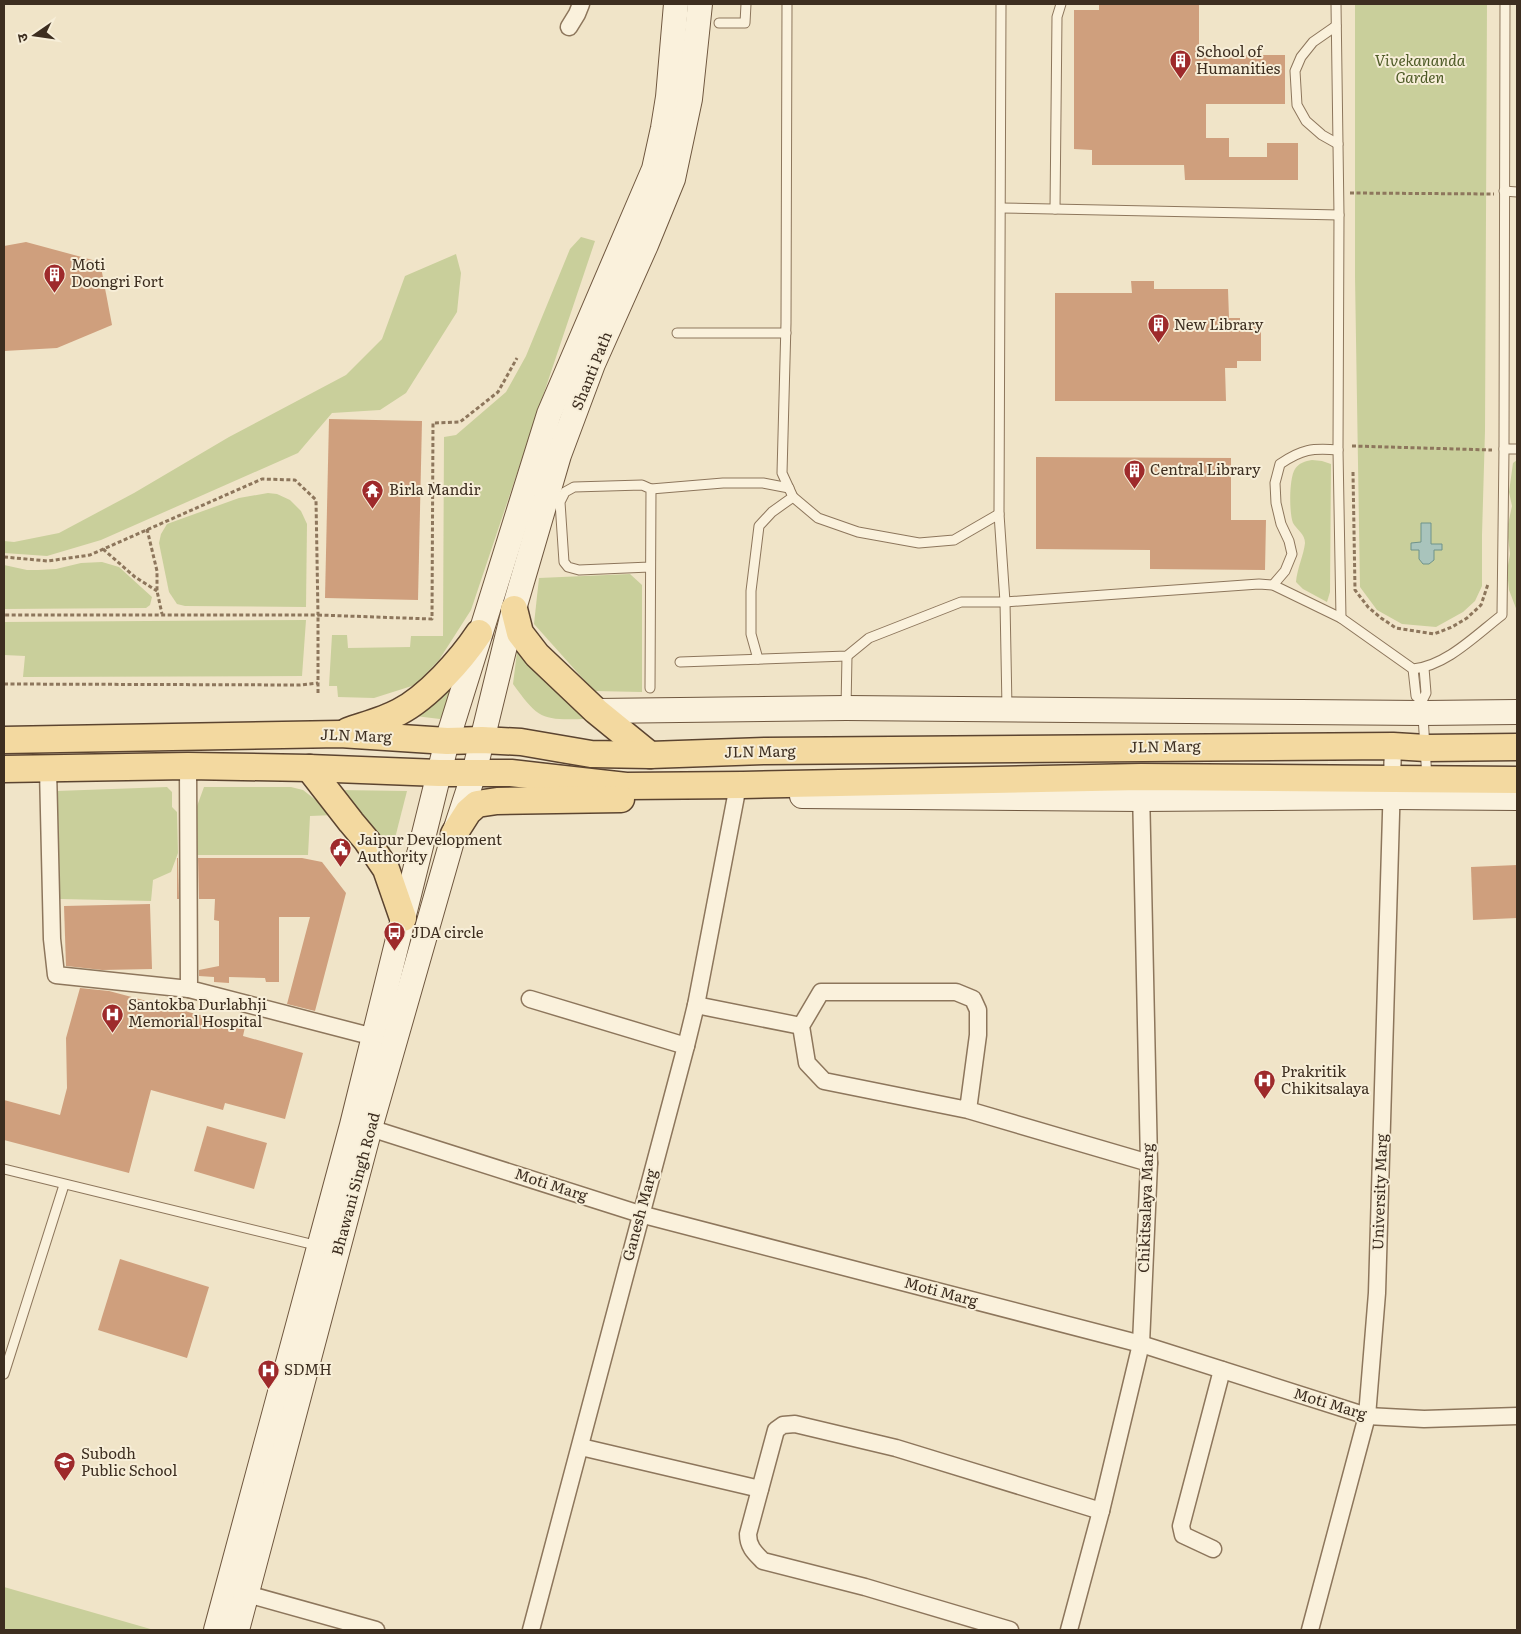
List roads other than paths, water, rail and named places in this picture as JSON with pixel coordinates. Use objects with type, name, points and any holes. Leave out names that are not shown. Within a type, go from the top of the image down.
[{"type":"main road","name":"Bhawani Singh Road","points":[[216,1630],[374,1037],[447,740],[549,414],[654,169],[664,128],[676,4]]},
{"type":"main road","name":"Shanti Path","points":[[482,740],[514,609],[559,455],[593,364],[673,179],[690,99],[700,4]]},
{"type":"main road","points":[[514,609],[520,633],[537,655],[596,710],[650,755]]},
{"type":"main road","points":[[341,734],[401,710],[434,686],[469,649],[480,634]]},
{"type":"main road","points":[[596,710],[1422,707],[1517,712]]},
{"type":"main road","name":"JLN Marg","points":[[4,740],[341,734],[521,742],[591,754],[650,755],[766,752],[1393,746],[1426,748],[1517,747]]},
{"type":"main road","name":"Bhawani Singh Road","points":[[237,1630],[370,1128],[482,740]]},
{"type":"main road","name":"JLN Marg","points":[[4,769],[188,766],[439,773],[511,773],[626,786],[740,791],[1393,788],[1427,778],[1517,780]]},
{"type":"main road","points":[[309,768],[367,841],[386,869],[403,918]]},
{"type":"main road","points":[[1393,788],[1517,798]]},
{"type":"main road","points":[[454,834],[468,812],[477,804],[497,801],[740,791]]},
{"type":"street","points":[[569,27],[581,4]]},
{"type":"street","name":"University Marg","points":[[1310,1630],[1367,1416],[1377,1293],[1393,746]]},
{"type":"street","points":[[188,766],[189,989]]},
{"type":"street","points":[[48,769],[52,939],[56,975],[189,989],[374,1037]]},
{"type":"street","name":"Chikitsalaya Marg","points":[[1069,1630],[1141,1344],[1149,1164],[1141,788]]},
{"type":"street","name":"Ganesh Marg","points":[[531,1630],[686,1046],[740,791]]},
{"type":"street","points":[[968,1110],[978,1035],[978,1010],[973,999],[956,992],[821,992],[801,1026],[807,1063],[824,1080],[968,1110],[1149,1164]]},
{"type":"street","points":[[530,999],[686,1046]]},
{"type":"street","points":[[696,1004],[801,1026]]},
{"type":"street","name":"Moti Marg","points":[[370,1128],[640,1214],[1141,1344],[1367,1416],[1424,1419],[1517,1416]]},
{"type":"street","points":[[1213,1548],[1183,1535],[1181,1526],[1222,1370]]},
{"type":"street","points":[[1010,1630],[865,1586],[763,1561],[754,1553],[748,1542],[748,1534],[776,1430],[783,1425],[795,1424],[896,1448],[1100,1512]]},
{"type":"street","points":[[580,1447],[760,1489]]},
{"type":"street","points":[[247,1594],[376,1630]]},
{"type":"lane","points":[[719,24],[745,23],[746,4]]},
{"type":"lane","points":[[786,4],[786,333],[782,473],[793,498],[818,518],[858,532],[919,543],[954,540],[999,514]]},
{"type":"lane","points":[[1001,4],[999,514],[1005,602],[1007,710]]},
{"type":"lane","points":[[1055,209],[1057,18],[1061,4]]},
{"type":"lane","points":[[1336,4],[1339,215],[1338,450],[1341,618]]},
{"type":"lane","points":[[680,662],[847,656],[869,638],[961,602],[1005,602],[1249,585],[1273,585],[1341,618],[1414,669],[1424,668],[1446,659],[1502,615],[1505,4]]},
{"type":"lane","points":[[1336,26],[1313,42],[1301,57],[1295,71],[1297,105],[1306,122],[1322,135],[1338,144]]},
{"type":"lane","points":[[1504,191],[1517,192]]},
{"type":"lane","points":[[1001,208],[1339,215]]},
{"type":"lane","points":[[677,333],[786,333]]},
{"type":"lane","points":[[1273,585],[1285,571],[1292,554],[1289,541],[1281,524],[1276,503],[1275,484],[1280,464],[1294,454],[1315,448],[1338,450]]},
{"type":"lane","points":[[1504,449],[1517,449]]},
{"type":"lane","points":[[650,567],[579,570],[568,567],[564,562],[560,502],[565,492],[574,488],[642,485],[650,489],[723,482],[763,483],[789,488]]},
{"type":"lane","points":[[650,489],[650,688]]},
{"type":"lane","points":[[758,659],[751,634],[751,590],[759,526],[772,512],[793,498]]},
{"type":"lane","points":[[846,708],[847,656]]},
{"type":"lane","points":[[1424,668],[1426,694],[1422,707],[1427,778]]},
{"type":"lane","points":[[1414,669],[1416,696],[1422,707]]},
{"type":"lane","points":[[4,1169],[318,1246]]},
{"type":"lane","points":[[4,1374],[64,1185]]},
{"type":"water","points":[[1421,523],[1431,523],[1431,544],[1442,544],[1442,550],[1434,550],[1434,560],[1429,564],[1423,564],[1419,559],[1419,550],[1411,550],[1411,543],[1421,542]]},
{"type":"place","name":"School of Humanities","points":[[1180,80]]},
{"type":"place","name":"Moti Doongri Fort","points":[[55,293]]},
{"type":"place","name":"New Library","points":[[1158,344]]},
{"type":"place","name":"Central Library","points":[[1134,489]]},
{"type":"place","name":"Birla Mandir","points":[[373,509]]},
{"type":"place","name":"Jaipur Development Authority","points":[[341,868]]},
{"type":"place","name":"JDA circle","points":[[395,952]]},
{"type":"place","name":"Santokba Durlabhji Memorial Hospital","points":[[112,1033]]},
{"type":"place","name":"Prakritik Chikitsalaya","points":[[1265,1100]]},
{"type":"place","name":"SDMH","points":[[268,1389]]},
{"type":"place","name":"Subodh Public School","points":[[65,1482]]},
{"type":"park label","name":"Vivekananda Garden","points":[[1420,70]]}]
